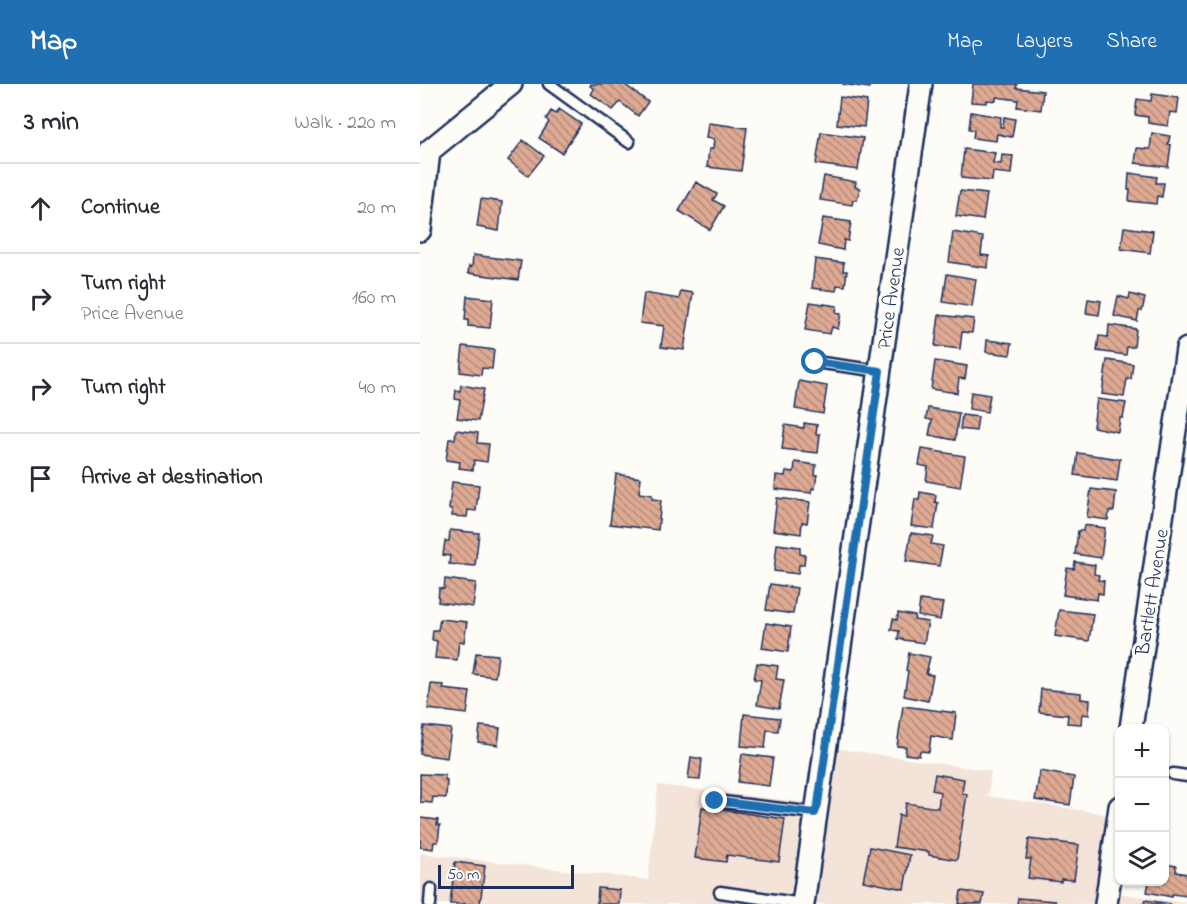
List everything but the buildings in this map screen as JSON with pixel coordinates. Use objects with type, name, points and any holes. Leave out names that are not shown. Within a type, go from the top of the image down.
[{"type":"street","points":[[420,230],[425,145],[511,84]]},
{"type":"street","name":"Price Avenue","points":[[803,904],[921,84]]},
{"type":"street","name":"Bartlett Avenue","points":[[1132,724],[1187,349]]},
{"type":"street","points":[[1106,904],[1116,832]]},
{"type":"lane","points":[[549,84],[630,142]]},
{"type":"lane","points":[[815,362],[880,371]]},
{"type":"lane","points":[[1173,774],[1187,776]]},
{"type":"lane","points":[[715,801],[815,813]]},
{"type":"lane","points":[[430,904],[431,889]]},
{"type":"lane","points":[[720,892],[803,904]]},
{"type":"shaded area","points":[[826,747],[991,771],[988,796],[1115,816],[1115,839],[1108,892],[1187,904],[420,904],[420,853],[648,880],[658,785],[817,804]]},
{"type":"route","points":[[715,801],[815,813],[818,804],[880,371],[815,362]]}]
